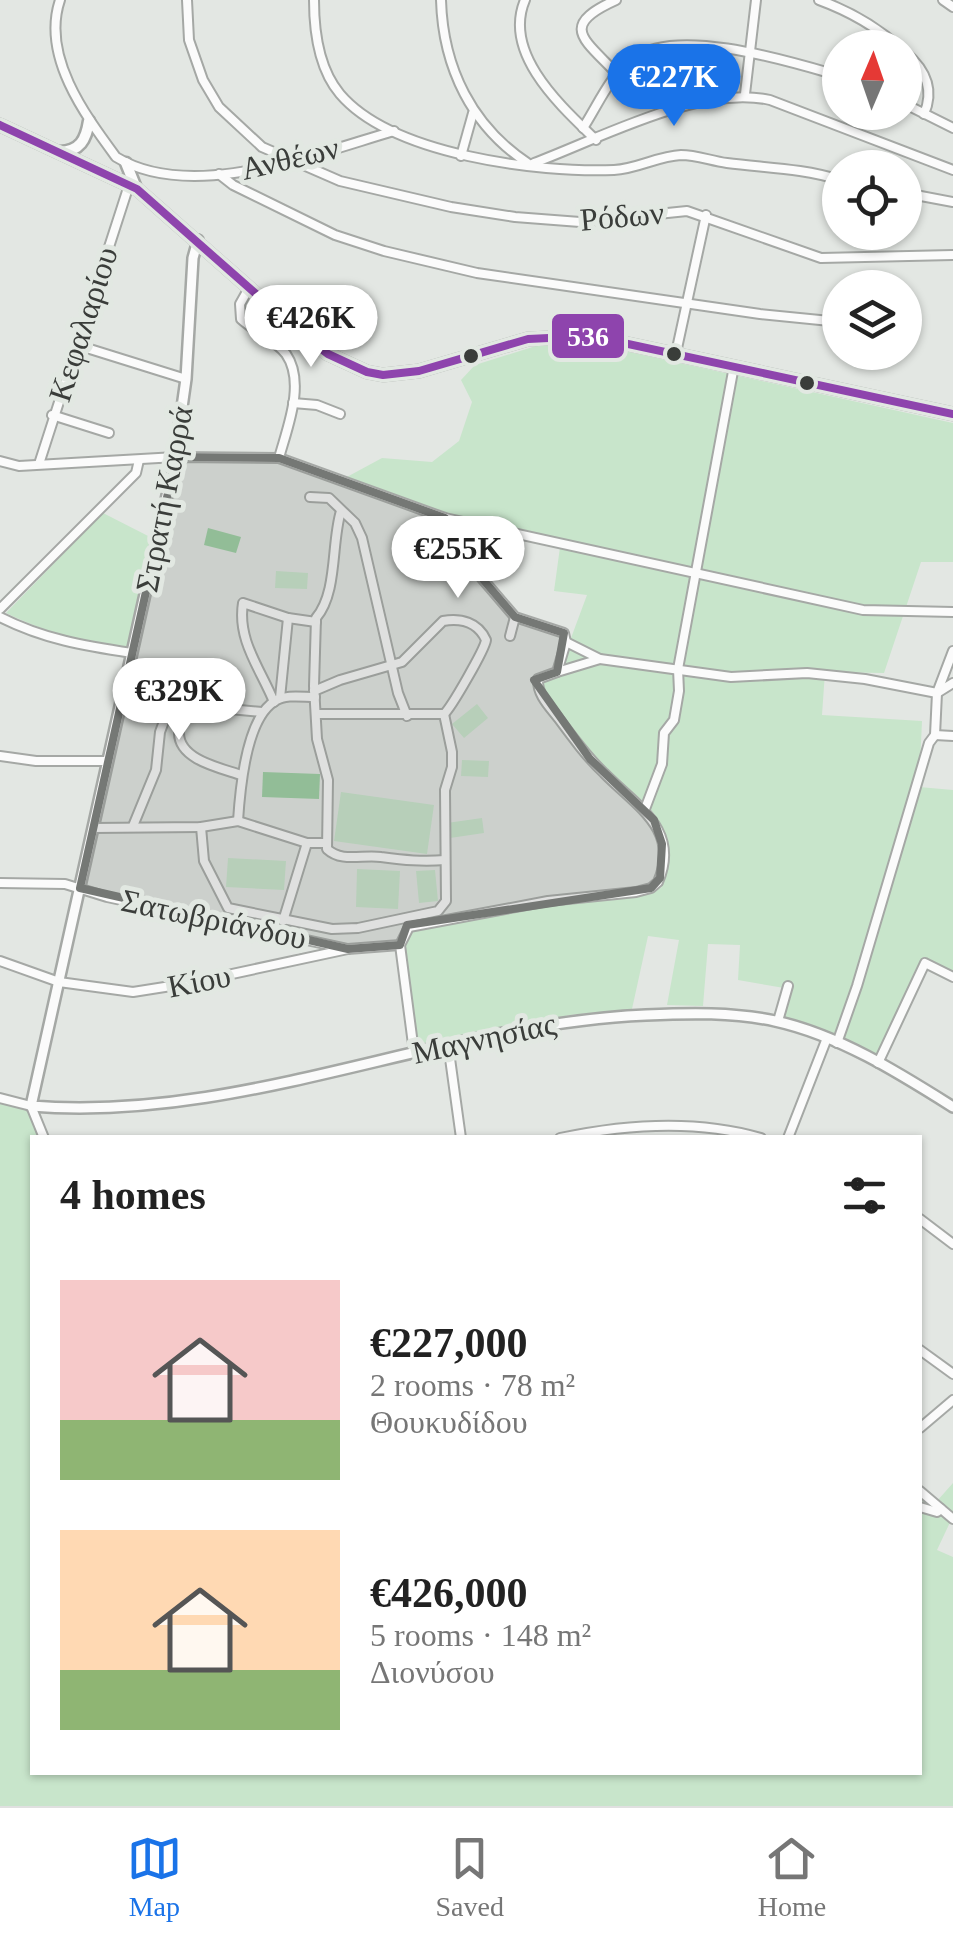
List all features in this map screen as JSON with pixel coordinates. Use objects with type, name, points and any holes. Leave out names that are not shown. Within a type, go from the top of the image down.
[{"type":"main road","points":[[58,152],[70,152],[81,144],[89,120]]},
{"type":"main road","points":[[0,125],[133,187],[328,354],[348,365],[383,374],[420,371],[528,338],[598,336],[953,414]]},
{"type":"main road","points":[[121,160],[133,187]]},
{"type":"street","points":[[60,0],[55,28],[75,98],[121,160],[105,174]]},
{"type":"street","name":"Ρόδων","points":[[188,0],[189,40],[199,71],[220,107],[246,134],[290,161],[340,180],[451,207],[515,217],[580,222],[687,211],[821,258],[953,255]]},
{"type":"street","points":[[314,0],[316,41],[338,92],[357,110],[395,131],[461,156],[481,161],[617,170],[680,155],[822,174]]},
{"type":"street","points":[[441,0],[448,55],[473,113],[496,140],[530,164]]},
{"type":"street","points":[[525,0],[520,25],[533,69],[596,140]]},
{"type":"street","points":[[616,0],[588,12],[581,32],[617,74]]},
{"type":"street","points":[[745,94],[756,0]]},
{"type":"street","points":[[819,0],[875,30]]},
{"type":"street","points":[[943,0],[953,7]]},
{"type":"street","points":[[583,128],[617,74],[632,59],[663,46],[749,54],[822,72]]},
{"type":"street","points":[[922,71],[930,101],[924,114],[953,128]]},
{"type":"street","points":[[530,164],[678,107],[745,94],[953,170]]},
{"type":"street","points":[[461,156],[473,113]]},
{"type":"street","name":"Ανθέων","points":[[121,160],[182,177],[219,174],[290,161],[395,131]]},
{"type":"street","points":[[219,174],[233,185],[335,235],[384,251],[477,272],[822,320]]},
{"type":"street","name":"Κεφαλαρίου","points":[[39,464],[52,416],[133,187]]},
{"type":"street","points":[[922,196],[953,202]]},
{"type":"street","points":[[676,353],[706,215]]},
{"type":"street","name":"Στρατή Καρρά","points":[[31,1106],[176,457],[186,379],[193,258],[198,240]]},
{"type":"street","points":[[249,288],[240,304],[241,318],[285,353],[293,374],[293,403],[279,458]]},
{"type":"street","points":[[77,345],[186,379]]},
{"type":"street","points":[[645,809],[662,764],[664,733],[674,720],[680,691],[678,669],[734,366]]},
{"type":"street","points":[[293,403],[320,406],[340,414]]},
{"type":"street","points":[[52,416],[110,433]]},
{"type":"street","points":[[0,461],[14,466],[176,457],[279,458],[445,518],[863,610],[953,612]]},
{"type":"street","points":[[132,653],[36,635],[0,613],[136,473],[140,460]]},
{"type":"street","points":[[310,498],[329,498],[355,522],[406,716]]},
{"type":"street","points":[[342,511],[333,572],[316,622],[314,694],[317,738],[328,780],[326,843],[330,853],[342,857],[445,860]]},
{"type":"street","points":[[445,518],[474,570],[515,617],[562,630],[566,642],[557,672]]},
{"type":"street","points":[[277,700],[245,644],[241,627],[243,603],[288,618],[316,622]]},
{"type":"street","points":[[510,636],[515,617]]},
{"type":"street","points":[[277,700],[288,618]]},
{"type":"street","points":[[238,821],[242,775],[262,712],[277,700],[314,694],[340,680],[392,666],[416,651],[443,621],[460,620],[481,630],[486,640],[485,650],[444,714],[317,714]]},
{"type":"street","points":[[566,642],[589,650],[600,659]]},
{"type":"street","points":[[789,1135],[832,1040],[934,735],[938,693],[953,652]]},
{"type":"street","points":[[414,1052],[400,944],[408,927],[548,901],[650,888],[660,878],[662,844],[654,820],[590,760],[545,702],[537,682],[600,659],[731,677],[785,672],[818,674],[938,693],[953,683]]},
{"type":"street","points":[[133,826],[156,770],[166,716],[208,707],[262,712]]},
{"type":"street","points":[[201,827],[204,862],[217,880],[226,906],[321,928],[358,928],[438,912],[446,902],[445,790],[452,767],[444,714]]},
{"type":"street","points":[[179,734],[186,752],[242,775]]},
{"type":"street","points":[[934,735],[953,736]]},
{"type":"street","points":[[0,756],[36,761],[108,761]]},
{"type":"street","points":[[93,828],[201,827],[238,821],[307,843],[326,843]]},
{"type":"street","points":[[282,921],[307,843]]},
{"type":"street","name":"Σατωβριάνδου","points":[[0,883],[65,884],[106,897],[348,949]]},
{"type":"street","name":"Κίου","points":[[0,962],[59,982],[117,991],[152,990],[348,949],[400,944]]},
{"type":"street","points":[[878,1063],[926,963],[953,977]]},
{"type":"street","points":[[778,1021],[788,986]]},
{"type":"street","name":"Μαγνησίας","points":[[0,1098],[31,1106],[89,1109],[176,1104],[276,1086],[524,1027],[606,1016],[722,1014],[778,1021],[832,1040],[953,1107]]},
{"type":"street","points":[[448,1044],[462,1135]]},
{"type":"street","points":[[31,1106],[43,1135]]},
{"type":"street","points":[[574,1135],[602,1129],[689,1126],[752,1135]]},
{"type":"street","points":[[922,1221],[953,1244]]},
{"type":"street","points":[[922,1351],[953,1374]]},
{"type":"street","points":[[922,1426],[953,1400]]},
{"type":"street","points":[[922,1494],[953,1518]]},
{"type":"street","points":[[922,1508],[937,1512],[941,1509]]},
{"type":"highlighted area","points":[[176,457],[279,458],[445,518],[474,569],[515,617],[564,633],[557,672],[534,680],[590,759],[654,820],[662,844],[660,878],[651,888],[407,925],[400,945],[348,949],[80,888]]},
{"type":"shaded area","points":[[542,344],[602,346],[953,423],[953,562],[921,562],[884,673],[825,672],[822,715],[922,721],[919,787],[953,790],[953,972],[923,957],[876,1058],[784,1018],[790,989],[738,980],[740,945],[708,944],[703,1006],[667,1005],[679,940],[648,936],[632,1009],[570,1015],[416,1047],[404,951],[410,928],[661,888],[666,871],[665,841],[655,815],[578,744],[549,705],[539,681],[558,673],[587,595],[554,591],[561,540],[448,515],[345,478],[382,458],[432,462],[459,441],[472,402],[461,380],[475,365]]},
{"type":"shaded area","points":[[103,513],[154,539],[130,647],[66,636],[6,613]]},
{"type":"shaded area","points":[[208,528],[241,537],[236,553],[204,545]]},
{"type":"shaded area","points":[[276,571],[308,573],[307,589],[275,588]]},
{"type":"shaded area","points":[[477,704],[488,718],[464,738],[452,724]]},
{"type":"shaded area","points":[[462,760],[489,761],[488,777],[461,776]]},
{"type":"shaded area","points":[[263,772],[320,774],[319,799],[262,797]]},
{"type":"shaded area","points":[[341,792],[434,805],[427,854],[334,841]]},
{"type":"shaded area","points":[[482,818],[484,833],[450,838],[447,823]]},
{"type":"shaded area","points":[[228,858],[286,861],[284,890],[226,887]]},
{"type":"shaded area","points":[[357,869],[400,871],[398,909],[356,907]]},
{"type":"shaded area","points":[[435,870],[438,901],[419,903],[416,871]]},
{"type":"shaded area","points":[[0,1103],[33,1111],[40,1135],[30,1135],[30,1775],[922,1775],[922,1495],[937,1501],[953,1483],[953,1516],[937,1550],[953,1557],[953,1806],[0,1806]]},
{"type":"transit line","name":"536","points":[[0,125],[137,189],[298,331],[328,354],[367,372],[383,375],[419,371],[528,339],[591,336],[953,414]]}]
